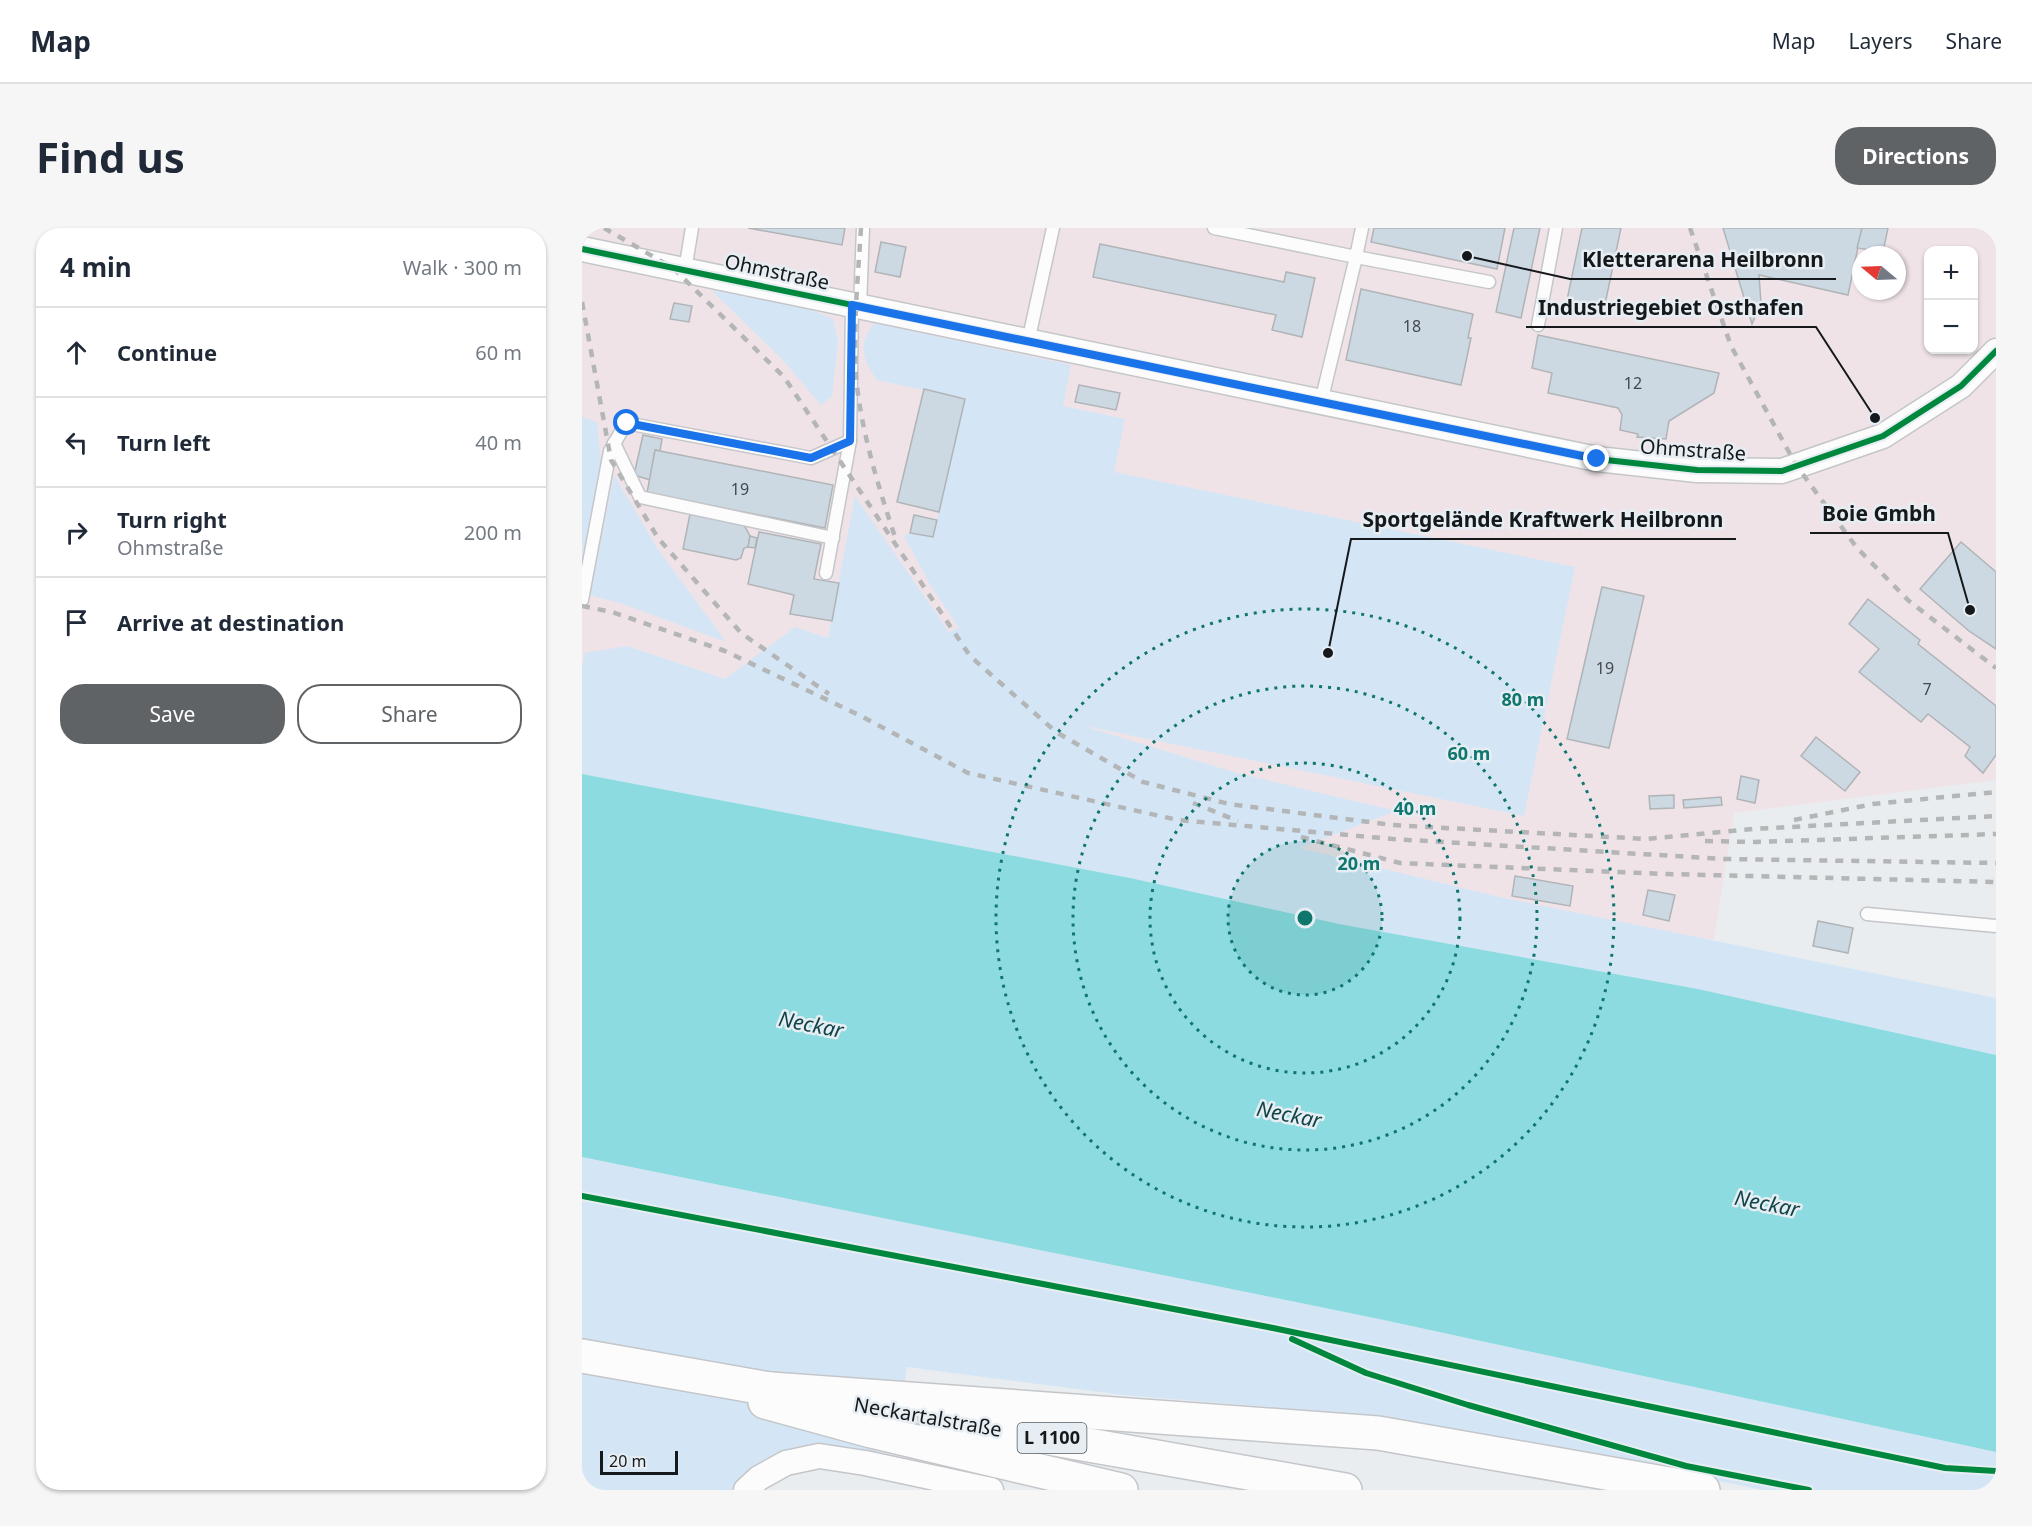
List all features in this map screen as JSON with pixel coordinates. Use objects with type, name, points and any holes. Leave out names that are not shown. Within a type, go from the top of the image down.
[{"type":"main road","name":"Neckartalstraße","points":[[582,1356],[1345,1490]]},
{"type":"main road","points":[[639,1367],[871,1431],[1121,1490]]},
{"type":"main road","points":[[759,1388],[1378,1433],[1703,1490]]},
{"type":"street","name":"Ohmstraße","points":[[582,249],[1597,459],[1697,470],[1782,471],[1883,436],[1961,386],[1996,351]]},
{"type":"street","points":[[746,1490],[759,1478],[786,1463],[819,1456],[991,1490]]},
{"type":"lane","points":[[685,270],[692,228]]},
{"type":"lane","points":[[826,573],[850,441],[856,306],[863,228]]},
{"type":"lane","points":[[1029,342],[1053,228]]},
{"type":"lane","points":[[1214,228],[1489,282]]},
{"type":"lane","points":[[1321,402],[1362,228]]},
{"type":"lane","points":[[1538,325],[1556,228]]},
{"type":"lane","points":[[582,600],[610,451],[627,423],[811,458],[850,441]]},
{"type":"lane","points":[[614,443],[640,497],[833,538]]},
{"type":"lane","points":[[1868,914],[1996,927]]},
{"type":"shaded area","points":[[582,228],[1996,228],[1996,780],[1734,813],[1714,940],[1188,853],[582,774]]},
{"type":"shaded area","points":[[712,291],[783,298],[833,319],[838,342],[832,396],[821,405],[782,359]]},
{"type":"shaded area","points":[[874,323],[1071,365],[1063,406],[1125,419],[1114,472],[1575,567],[1524,816],[1080,725],[1237,773],[1396,811],[1299,848],[1499,897],[1996,998],[1996,1055],[1698,989],[1339,924],[1130,878],[582,774],[582,665],[585,653],[627,646],[725,679],[795,627],[828,638],[855,496],[949,632],[959,628],[931,586],[904,536],[910,533],[933,537],[965,399],[877,380],[865,359],[864,352],[866,338]]},
{"type":"shaded area","points":[[582,417],[597,422],[601,462],[582,563]]},
{"type":"shaded area","points":[[614,475],[657,548],[726,642],[623,604],[590,595]]},
{"type":"shaded area","points":[[582,1157],[1379,1319],[1996,1452],[1996,1490],[1764,1490],[1388,1417],[1123,1395],[907,1367],[896,1438],[873,1454],[801,1446],[747,1471],[732,1490],[582,1490]]},
{"type":"water","name":"Neckar","points":[[582,774],[1130,878],[1339,924],[1698,989],[1996,1055],[1996,1452],[1379,1319],[582,1157]]},
{"type":"building","points":[[748,228],[845,228],[842,245]]},
{"type":"building","points":[[1374,228],[1505,228],[1497,269],[1371,242]]},
{"type":"building","points":[[1514,228],[1540,228],[1521,318],[1496,312]]},
{"type":"building","points":[[1582,228],[1621,228],[1604,309],[1567,300]]},
{"type":"building","points":[[1723,228],[1862,228],[1858,246],[1852,246],[1852,276],[1848,295],[1759,275],[1761,303],[1752,324]]},
{"type":"building","points":[[1862,228],[1888,228],[1884,246],[1858,246]]},
{"type":"building","points":[[881,242],[906,247],[900,277],[875,272]]},
{"type":"building","points":[[1100,244],[1284,282],[1286,272],[1315,278],[1302,337],[1272,330],[1276,315],[1093,277]]},
{"type":"building","points":[[1361,289],[1473,314],[1468,338],[1471,338],[1461,385],[1346,360]]},
{"type":"building","points":[[674,303],[692,306],[689,322],[670,319]]},
{"type":"building","points":[[1538,335],[1719,373],[1714,393],[1669,421],[1666,439],[1637,437],[1638,434],[1620,430],[1622,415],[1618,408],[1548,393],[1552,373],[1532,368]]},
{"type":"building","points":[[1079,385],[1120,393],[1116,410],[1075,402]]},
{"type":"building","points":[[924,389],[965,399],[939,512],[897,502]]},
{"type":"building","points":[[643,435],[662,439],[660,451],[655,450],[650,480],[634,475]]},
{"type":"building","points":[[655,450],[833,485],[825,528],[647,493]]},
{"type":"building","points":[[690,514],[744,525],[750,536],[748,547],[744,548],[741,558],[736,560],[683,549]]},
{"type":"building","points":[[914,515],[937,520],[933,537],[910,533]]},
{"type":"building","points":[[759,532],[821,544],[814,579],[839,583],[832,621],[790,614],[794,595],[748,584]]},
{"type":"building","points":[[750,536],[757,538],[755,548],[748,547]]},
{"type":"building","points":[[1961,542],[1996,572],[1996,649],[1969,631],[1920,589]]},
{"type":"building","points":[[1602,587],[1644,596],[1609,748],[1567,739]]},
{"type":"building","points":[[1868,599],[1920,640],[1918,644],[1996,706],[1996,755],[1983,773],[1965,756],[1970,747],[1928,714],[1921,722],[1859,672],[1879,649],[1849,624]]},
{"type":"building","points":[[1816,737],[1860,772],[1845,791],[1801,756]]},
{"type":"building","points":[[1741,776],[1759,780],[1755,803],[1737,799]]},
{"type":"building","points":[[1674,795],[1674,808],[1650,809],[1649,796]]},
{"type":"building","points":[[1721,797],[1722,805],[1684,808],[1683,800]]},
{"type":"building","points":[[1515,876],[1573,886],[1570,906],[1512,896]]},
{"type":"building","points":[[1648,890],[1675,895],[1669,921],[1643,915]]},
{"type":"building","points":[[1818,921],[1853,928],[1848,953],[1813,946]]},
{"type":"railway","points":[[604,228],[673,268],[784,377],[970,656],[1056,732],[1143,782],[1229,804],[1392,825],[1647,839],[1753,829],[1996,816]]},
{"type":"railway","points":[[861,228],[855,338],[858,395],[871,458],[896,540]]},
{"type":"railway","points":[[1690,228],[1731,346],[1796,465],[1857,548],[1909,601],[1996,668]]},
{"type":"railway","points":[[582,302],[611,460],[658,538],[741,633],[829,694]]},
{"type":"railway","points":[[582,606],[612,612],[725,651],[861,716],[968,773],[1178,820],[1393,839],[1724,859],[1996,863]]},
{"type":"railway","points":[[1794,820],[1873,804],[1996,792]]},
{"type":"railway","points":[[1193,803],[1238,821]]},
{"type":"railway","points":[[1705,841],[1756,842],[1996,834]]},
{"type":"railway","points":[[1301,837],[1400,863],[1666,874],[1996,882]]},
{"type":"cycle path","points":[[582,249],[1597,459],[1697,470],[1782,471],[1883,436],[1961,386],[1996,351]]},
{"type":"cycle path","points":[[582,1196],[1268,1327],[1945,1468],[1996,1471]]},
{"type":"cycle path","points":[[1292,1339],[1366,1373],[1468,1405],[1686,1466],[1809,1490]]},
{"type":"place","name":"Kletterarena Heilbronn","points":[[1467,256]]},
{"type":"place","name":"Industriegebiet Osthafen","points":[[1875,418]]},
{"type":"place","name":"Boie Gmbh","points":[[1970,610]]},
{"type":"place","name":"Sportgelände Kraftwerk Heilbronn","points":[[1328,653]]},
{"type":"route","points":[[627,423],[811,458],[850,441],[852,305],[1597,459]]}]
